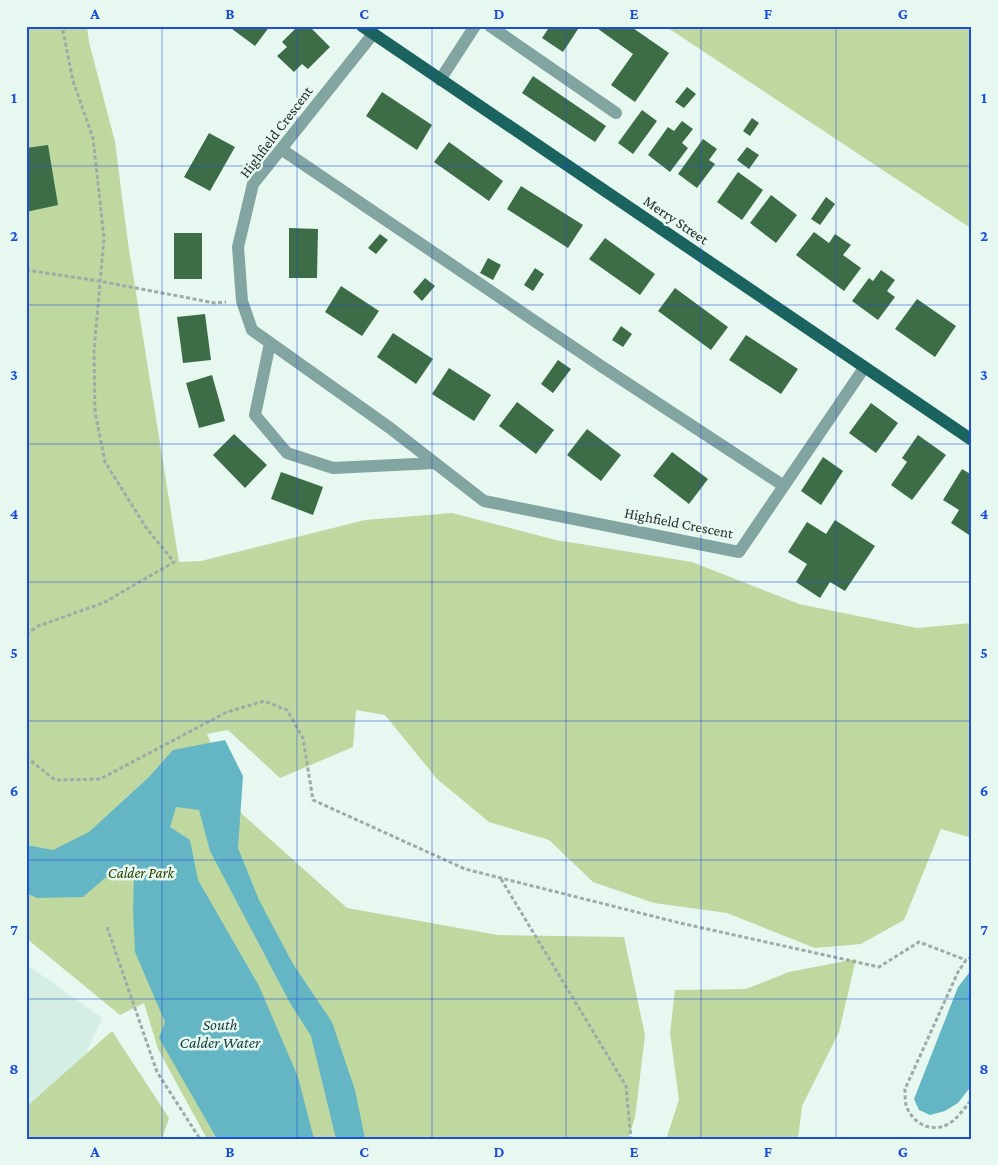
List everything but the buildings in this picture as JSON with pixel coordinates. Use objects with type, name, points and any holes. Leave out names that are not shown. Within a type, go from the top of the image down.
[{"type":"main road","name":"Merry Street","points":[[367,30],[972,440]]},
{"type":"street","points":[[440,80],[475,26]]},
{"type":"street","points":[[490,26],[616,113]]},
{"type":"street","name":"Highfield Crescent","points":[[367,30],[281,149],[253,184],[238,247],[242,301],[252,330],[390,428],[484,501],[739,552],[864,368]]},
{"type":"street","points":[[281,149],[593,360],[784,486]]},
{"type":"street","points":[[270,343],[255,415],[287,453],[333,468],[435,463]]},
{"type":"path","points":[[26,634],[38,626],[103,603],[174,562],[148,529],[105,462],[95,412],[94,351],[104,238],[93,138],[73,82],[62,26]]},
{"type":"path","points":[[26,270],[99,281],[215,303],[242,301]]},
{"type":"path","points":[[26,757],[55,780],[100,778],[227,712],[264,702],[287,710],[303,738],[313,800],[465,869],[680,923],[879,967],[919,942],[966,960]]},
{"type":"path","points":[[500,878],[626,1086],[631,1139]]},
{"type":"path","points":[[106,927],[157,1072],[200,1139]]},
{"type":"path","points":[[972,957],[966,960],[958,972],[905,1089],[905,1103],[917,1122],[929,1128],[939,1128],[950,1123],[972,1099]]},
{"type":"shaded area","points":[[26,964],[102,1018],[80,1067],[26,1106]]},
{"type":"green space","name":"Calder Park","points":[[26,26],[87,26],[89,42],[115,142],[128,243],[179,562],[201,561],[365,520],[452,513],[556,540],[692,562],[799,604],[917,628],[972,623],[972,838],[941,829],[904,920],[861,944],[815,948],[727,913],[654,903],[593,882],[549,840],[489,822],[437,779],[385,715],[356,710],[353,747],[280,778],[228,730],[207,734],[241,813],[347,908],[498,935],[624,937],[645,1035],[635,1118],[628,1139],[207,1139],[158,1049],[144,1003],[120,1015],[26,938]]},
{"type":"green space","points":[[665,26],[972,26],[972,229]]},
{"type":"green space","points":[[856,959],[839,1032],[802,1106],[798,1139],[666,1139],[679,1100],[670,1033],[675,990],[746,989],[789,972]]},
{"type":"green space","points":[[112,1031],[169,1118],[162,1139],[26,1139],[26,1107]]},
{"type":"water","name":"South Calder Water","points":[[225,740],[243,776],[238,848],[259,900],[293,964],[332,1022],[355,1090],[365,1139],[336,1139],[311,1036],[290,1003],[210,851],[199,810],[176,807],[170,827],[190,840],[198,880],[259,986],[298,1077],[314,1139],[217,1139],[159,1038],[165,1022],[135,952],[134,877],[105,878],[83,897],[37,898],[26,893],[26,845],[53,850],[89,832],[149,777],[173,750]]},
{"type":"water","points":[[972,969],[972,1085],[958,1103],[945,1111],[930,1115],[919,1110],[914,1099],[958,987]]}]
